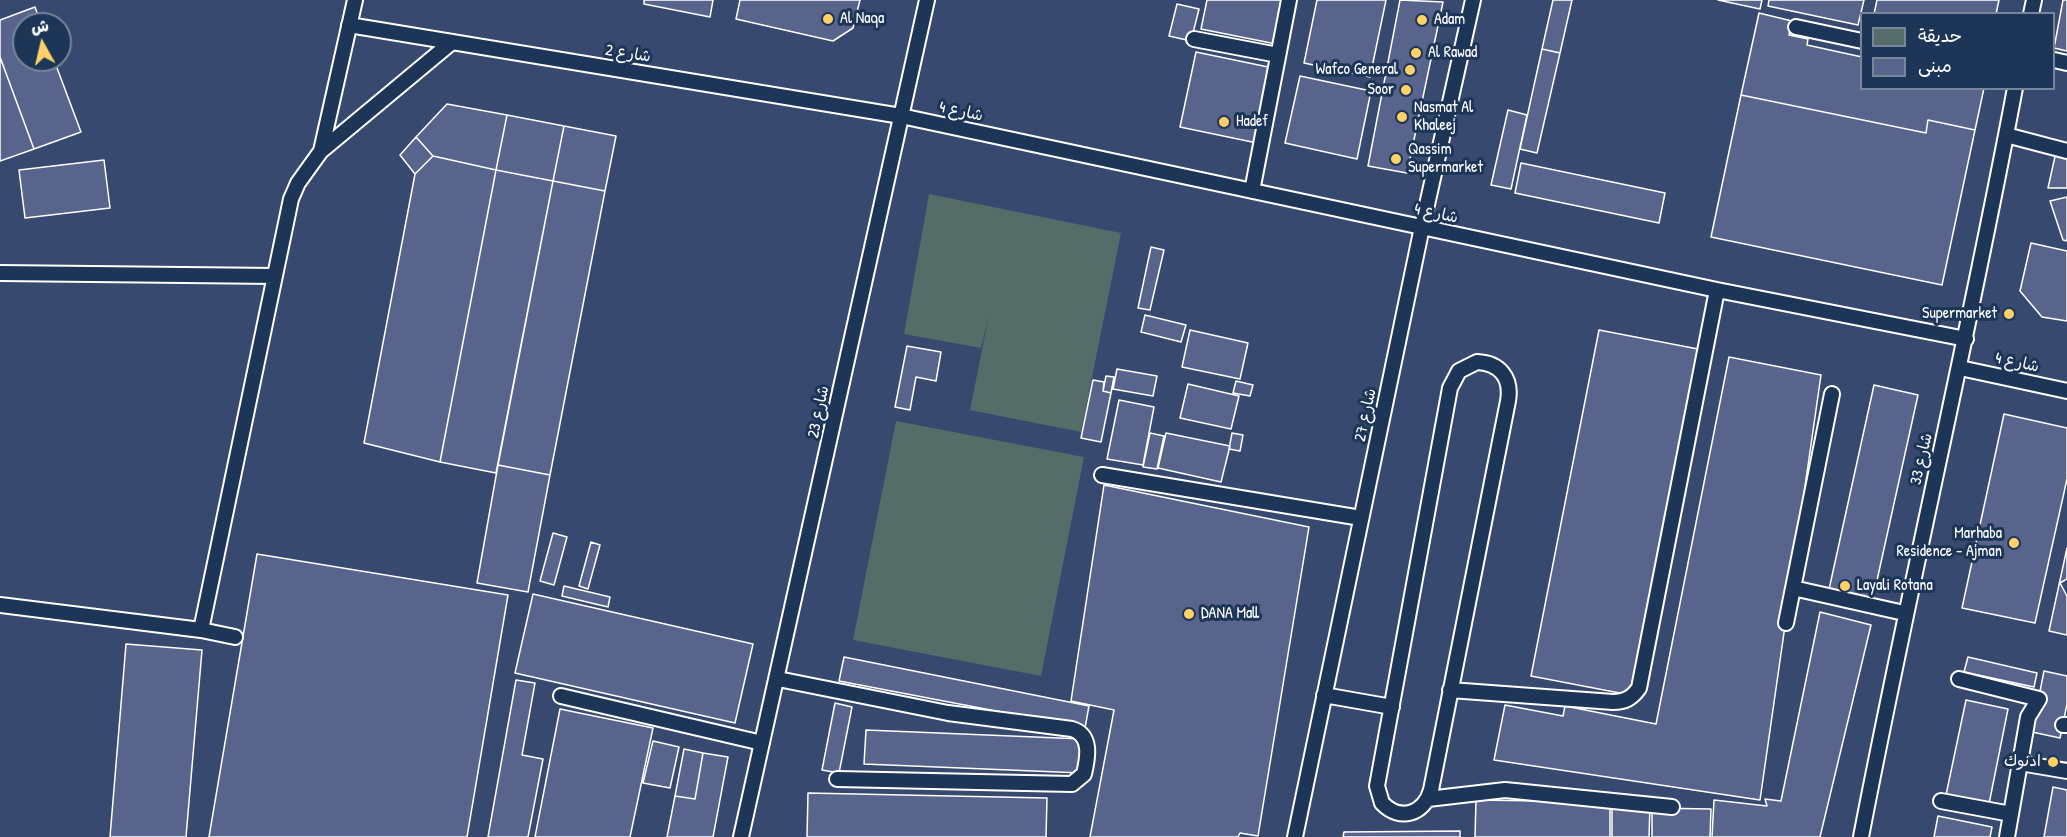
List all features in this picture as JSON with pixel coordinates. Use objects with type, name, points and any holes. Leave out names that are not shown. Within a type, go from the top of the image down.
[{"type":"lane","points":[[321,151],[355,0]]},
{"type":"lane","name":"شارع 23","points":[[742,835],[927,0]]},
{"type":"lane","points":[[1252,191],[1289,0]]},
{"type":"lane","name":"شارع 27","points":[[1295,837],[1422,227],[1473,0]]},
{"type":"lane","name":"شارع 2","points":[[349,25],[901,116]]},
{"type":"lane","points":[[1796,27],[1860,40]]},
{"type":"lane","points":[[1194,39],[1278,55]]},
{"type":"lane","points":[[201,630],[291,199],[298,183],[321,151],[452,42]]},
{"type":"lane","name":"شارع 33","points":[[1861,837],[1904,613],[1960,368],[2015,90]]},
{"type":"lane","name":"شارع 4","points":[[901,116],[1717,291],[1966,339]]},
{"type":"lane","points":[[2006,135],[2067,151]]},
{"type":"lane","points":[[0,273],[275,276]]},
{"type":"lane","points":[[1450,690],[1613,702],[1628,699],[1639,688],[1717,291]]},
{"type":"lane","points":[[1476,362],[1486,362],[1503,373],[1510,392],[1450,690],[1428,799],[1415,812],[1397,814],[1388,810],[1377,795],[1377,786],[1450,388],[1459,370],[1476,362]]},
{"type":"lane","name":"شارع 4","points":[[1960,368],[2067,391]]},
{"type":"lane","points":[[1786,623],[1832,394]]},
{"type":"lane","points":[[1102,474],[1361,518]]},
{"type":"lane","points":[[1792,588],[1904,613]]},
{"type":"lane","points":[[0,605],[201,630],[235,637]]},
{"type":"lane","points":[[778,679],[948,713],[1072,729],[1080,732],[1087,743],[1084,774],[1072,784],[837,779]]},
{"type":"lane","points":[[1959,679],[2039,699],[2031,718],[2020,763],[2007,837]]},
{"type":"lane","points":[[1324,695],[1392,707]]},
{"type":"lane","points":[[561,696],[762,743]]},
{"type":"lane","points":[[2020,763],[2067,771]]},
{"type":"lane","points":[[1428,799],[1505,790],[1672,807]]},
{"type":"lane","points":[[1941,801],[2011,814]]},
{"type":"shaded area","points":[[0,0],[2067,0],[2067,837],[0,837]]},
{"type":"green space","points":[[929,194],[1121,233],[1081,432],[970,410],[989,315],[981,348],[904,334]]},
{"type":"green space","points":[[896,421],[1084,457],[1041,676],[853,640]]},
{"type":"building","points":[[644,0],[713,0],[710,17],[644,4]]},
{"type":"building","points":[[740,0],[860,0],[853,28],[833,41],[736,19]]},
{"type":"building","points":[[1207,0],[1284,0],[1276,44],[1201,29]]},
{"type":"building","points":[[1317,0],[1386,0],[1370,77],[1304,63]]},
{"type":"building","points":[[1400,0],[1443,2],[1407,173],[1368,166]]},
{"type":"building","points":[[1553,0],[1572,0],[1560,53],[1542,49]]},
{"type":"building","points":[[1718,0],[1762,0],[1760,9]]},
{"type":"building","points":[[1769,0],[1864,0],[1858,25],[1768,6]]},
{"type":"building","points":[[1877,0],[1999,0],[1996,12],[1874,12]]},
{"type":"building","points":[[2063,0],[2067,0],[2067,51],[2055,48]]},
{"type":"building","points":[[1177,4],[1199,9],[1191,41],[1169,36]]},
{"type":"building","points":[[35,7],[37,12],[22,12]]},
{"type":"building","points":[[1759,13],[1792,21],[1789,35],[1808,39],[1807,45],[1860,57],[1860,90],[1984,90],[1975,130],[1928,120],[1926,133],[1741,95]]},
{"type":"building","points":[[12,16],[12,72],[58,72],[81,132],[34,149],[0,57],[0,20]]},
{"type":"building","points":[[1542,49],[1560,53],[1537,153],[1520,149]]},
{"type":"building","points":[[1196,52],[1273,68],[1257,143],[1180,127]]},
{"type":"building","points":[[0,57],[34,149],[0,161]]},
{"type":"building","points":[[1300,76],[1371,91],[1357,159],[1285,143]]},
{"type":"building","points":[[1741,95],[1926,133],[1928,120],[1975,130],[1942,285],[1711,237]]},
{"type":"building","points":[[447,104],[507,115],[496,170],[433,156],[416,137]]},
{"type":"building","points":[[1508,110],[1527,115],[1511,189],[1491,185]]},
{"type":"building","points":[[507,115],[564,126],[553,181],[496,170]]},
{"type":"building","points":[[564,126],[616,136],[605,191],[553,181]]},
{"type":"building","points":[[416,137],[433,156],[415,174],[400,155]]},
{"type":"building","points":[[2056,152],[2067,155],[2067,188],[2048,188]]},
{"type":"building","points":[[433,156],[496,170],[440,462],[364,443],[415,174]]},
{"type":"building","points":[[104,160],[110,208],[25,218],[19,170]]},
{"type":"building","points":[[1521,163],[1665,193],[1659,223],[1515,193]]},
{"type":"building","points":[[496,170],[553,181],[496,473],[440,462]]},
{"type":"building","points":[[553,181],[605,191],[550,475],[498,465]]},
{"type":"building","points":[[2067,197],[2067,241],[2063,240],[2050,201]]},
{"type":"building","points":[[2031,243],[2067,251],[2067,321],[2042,317],[2020,291]]},
{"type":"building","points":[[1151,247],[1164,250],[1150,310],[1138,308]]},
{"type":"building","points":[[1145,315],[1186,325],[1181,342],[1141,332]]},
{"type":"building","points":[[1190,330],[1248,343],[1240,379],[1182,367]]},
{"type":"building","points":[[1599,330],[1698,349],[1630,695],[1531,676]]},
{"type":"building","points":[[907,346],[941,352],[936,381],[916,377],[910,410],[895,407]]},
{"type":"building","points":[[1729,357],[1821,375],[1760,800],[1494,760],[1505,705],[1563,716],[1565,706],[1656,724]]},
{"type":"building","points":[[1117,369],[1157,376],[1153,396],[1113,389]]},
{"type":"building","points":[[1106,376],[1114,377],[1111,393],[1103,391]]},
{"type":"building","points":[[1093,380],[1104,382],[1103,391],[1111,393],[1101,442],[1081,438]]},
{"type":"building","points":[[1236,381],[1253,385],[1250,396],[1233,393]]},
{"type":"building","points":[[1188,384],[1239,396],[1231,429],[1180,418]]},
{"type":"building","points":[[1874,385],[1918,395],[1872,603],[1828,594]]},
{"type":"building","points":[[1119,400],[1154,407],[1143,465],[1107,459]]},
{"type":"building","name":"Marhaba Residence - Ajman","points":[[2004,414],[2067,428],[2067,479],[2035,623],[1962,608]]},
{"type":"building","points":[[1150,433],[1164,436],[1157,469],[1143,467]]},
{"type":"building","points":[[1166,433],[1230,446],[1221,482],[1158,468]]},
{"type":"building","points":[[1232,433],[1243,435],[1240,451],[1229,449]]},
{"type":"building","points":[[498,465],[550,475],[528,592],[477,583]]},
{"type":"building","name":"DANA Mall","points":[[1104,485],[1309,527],[1258,836],[1240,833],[1238,837],[1090,837],[1114,710],[1071,701]]},
{"type":"building","points":[[553,533],[567,537],[554,585],[540,581]]},
{"type":"building","points":[[591,542],[600,545],[588,589],[579,586]]},
{"type":"building","points":[[2067,548],[2067,579],[2060,583],[2067,596],[2067,635],[2049,631]]},
{"type":"building","points":[[257,554],[508,595],[467,837],[209,837]]},
{"type":"building","points":[[564,586],[610,597],[608,607],[562,596]]},
{"type":"building","points":[[533,594],[753,644],[735,723],[515,673]]},
{"type":"building","points":[[1820,612],[1871,625],[1820,837],[1712,837],[1714,800],[1767,806],[1765,799],[1781,801]]},
{"type":"building","points":[[126,644],[202,650],[186,837],[110,837]]},
{"type":"building","points":[[844,657],[1089,706],[1085,728],[839,681]]},
{"type":"building","points":[[1968,657],[2037,673],[2034,687],[1964,672]]},
{"type":"building","points":[[2044,671],[2067,676],[2067,704],[2060,738],[2032,732]]},
{"type":"building","points":[[516,680],[535,683],[522,755],[543,759],[528,837],[488,837]]},
{"type":"building","points":[[1966,700],[2008,709],[1989,804],[1946,795]]},
{"type":"building","points":[[835,703],[852,707],[839,773],[822,770]]},
{"type":"building","points":[[560,709],[653,728],[630,837],[535,837]]},
{"type":"building","points":[[866,730],[1083,739],[1082,773],[864,764]]},
{"type":"building","points":[[653,741],[679,747],[670,788],[643,783]]},
{"type":"building","points":[[684,749],[703,753],[695,799],[675,796]]},
{"type":"building","points":[[703,753],[728,757],[713,837],[667,837],[675,796],[695,799]]},
{"type":"building","points":[[2053,787],[2067,790],[2067,837],[2044,837]]},
{"type":"building","points":[[808,793],[1047,798],[1046,837],[807,837]]},
{"type":"building","points":[[1476,800],[1610,802],[1610,837],[1475,837]]},
{"type":"building","points":[[1612,804],[1650,805],[1649,837],[1612,837]]},
{"type":"building","points":[[1652,808],[1711,809],[1710,837],[1652,837]]},
{"type":"building","points":[[1938,816],[1992,827],[1990,837],[1934,837]]},
{"type":"building","points":[[1460,831],[1460,837],[1343,837],[1344,832]]},
{"type":"place","name":"Al Naqa","points":[[828,19]]},
{"type":"place","name":"Adam","points":[[1422,20]]},
{"type":"place","name":"Al Rawad","points":[[1416,53]]},
{"type":"place","name":"Wafco General","points":[[1410,70]]},
{"type":"place","name":"Soor","points":[[1406,90]]},
{"type":"place","name":"Nasmat Al Khaleej","points":[[1402,117]]},
{"type":"place","name":"Hadef","points":[[1224,122]]},
{"type":"place","name":"Qassim Supermarket","points":[[1396,159]]},
{"type":"place","name":"Supermarket","points":[[2009,314]]},
{"type":"place","name":"Marhaba Residence - Ajman","points":[[2014,543]]},
{"type":"place","name":"Layali Rotana","points":[[1845,586]]},
{"type":"place","name":"DANA Mall","points":[[1189,614]]},
{"type":"place","name":"ادنوك","points":[[2053,762]]}]
